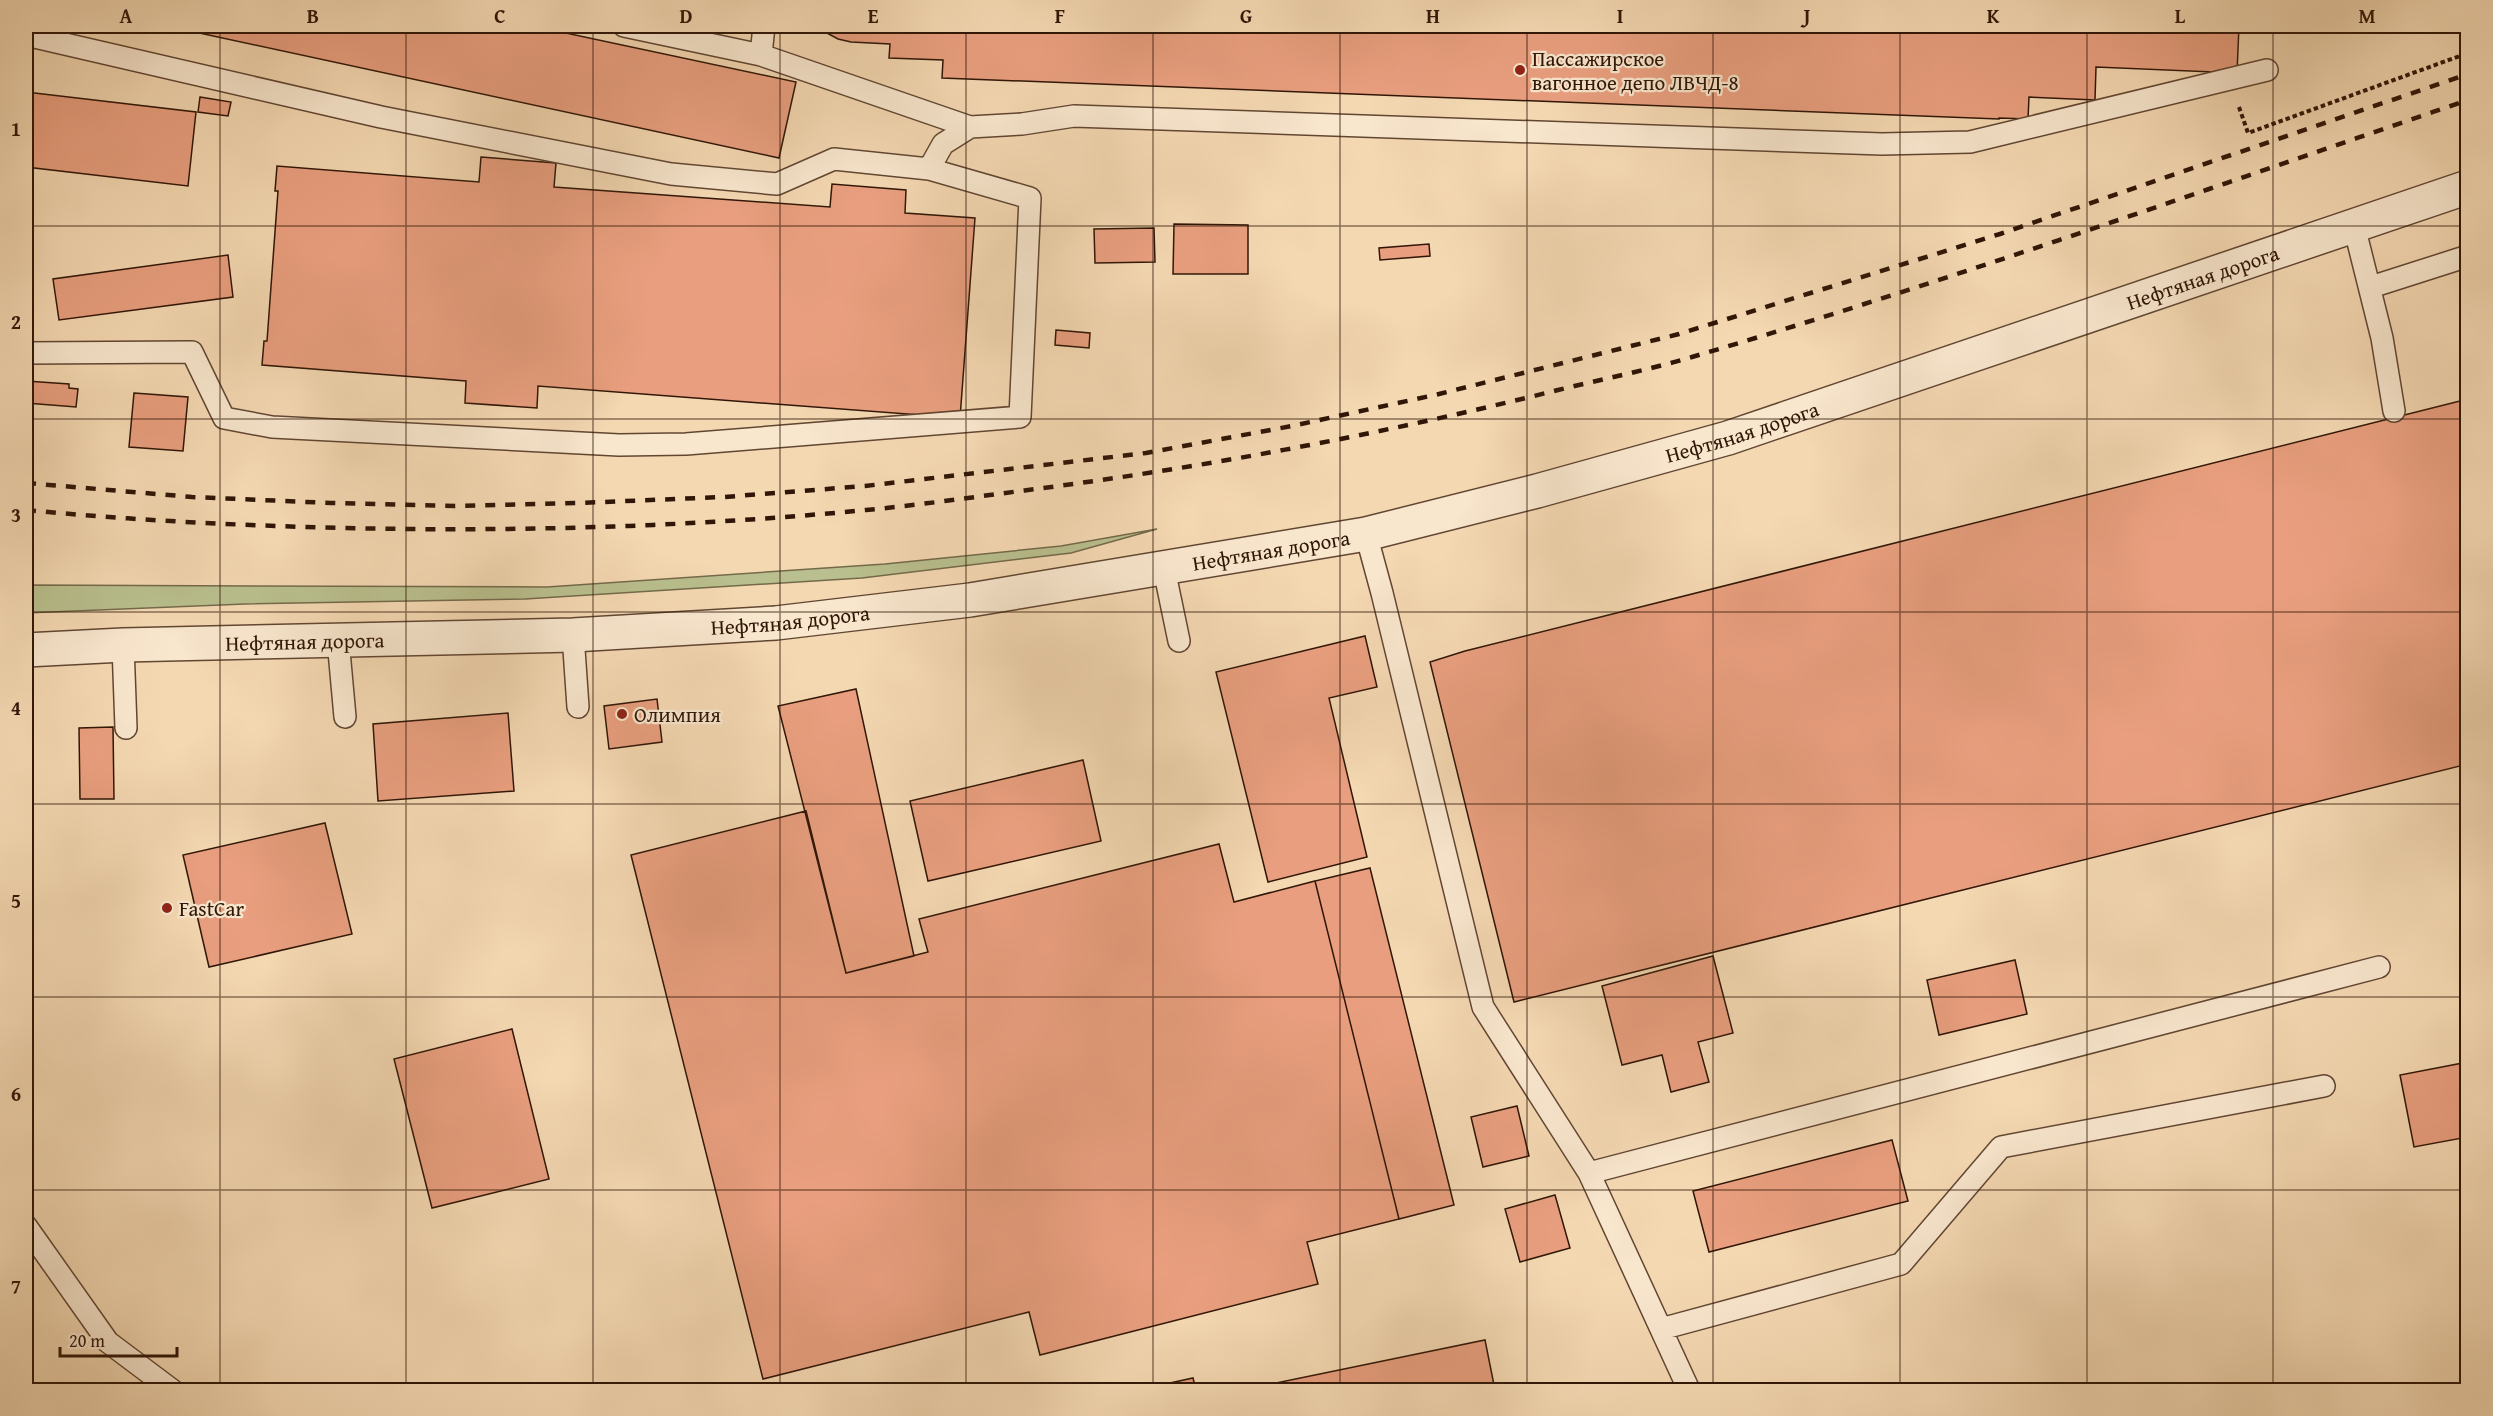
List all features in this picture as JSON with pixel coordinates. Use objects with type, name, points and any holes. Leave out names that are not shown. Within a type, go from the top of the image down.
[{"type":"street","name":"Нефтяная дорога","points":[[26,650],[123,645],[573,635],[776,623],[970,600],[1366,534],[1537,491],[1728,438],[2468,187]]},
{"type":"lane","points":[[624,26],[761,55],[970,128],[1022,124],[1074,116],[1882,144],[1961,143],[2028,130],[2063,119],[2230,81],[2267,70]]},
{"type":"lane","points":[[761,55],[764,26]]},
{"type":"lane","points":[[26,35],[381,117],[671,174],[777,184],[834,159],[929,169],[1030,198],[1020,417],[686,444],[619,445],[272,427],[224,418],[192,352],[26,353]]},
{"type":"lane","points":[[929,169],[943,144],[970,128]]},
{"type":"lane","points":[[2354,226],[2371,287],[2394,411]]},
{"type":"lane","points":[[2371,287],[2468,256]]},
{"type":"lane","points":[[1366,534],[1483,1007],[1589,1173],[1689,1390]]},
{"type":"lane","points":[[1164,569],[1179,641]]},
{"type":"lane","points":[[573,635],[578,707]]},
{"type":"lane","points":[[338,640],[345,717]]},
{"type":"lane","points":[[123,645],[126,728]]},
{"type":"lane","points":[[1589,1173],[2379,968]]},
{"type":"lane","points":[[1661,1329],[1901,1264],[2001,1147],[2324,1086]]},
{"type":"lane","points":[[26,1226],[108,1342],[172,1390]]},
{"type":"path","points":[[2230,81],[2248,133],[2468,53]]},
{"type":"green space","points":[[1157,529],[1071,553],[862,578],[525,599],[245,604],[26,613],[26,585],[547,587],[885,564],[1061,546]]},
{"type":"building","points":[[167,26],[533,26],[796,82],[779,158]]},
{"type":"building","name":"Пассажирское вагонное депо ЛВЧД-8","points":[[814,26],[2239,26],[2237,73],[2096,67],[2095,100],[2029,97],[2028,119],[1999,119],[942,78],[943,60],[889,58],[890,44],[838,39]]},
{"type":"building","points":[[26,92],[196,112],[188,186],[26,167]]},
{"type":"building","points":[[200,97],[231,102],[228,116],[198,112]]},
{"type":"building","points":[[481,157],[556,163],[554,187],[830,207],[832,184],[906,190],[905,213],[975,218],[960,418],[538,386],[537,408],[465,403],[466,381],[262,365],[264,341],[267,341],[278,191],[275,191],[277,166],[479,182]]},
{"type":"building","points":[[1174,224],[1248,225],[1248,274],[1173,274]]},
{"type":"building","points":[[1154,228],[1155,262],[1095,263],[1094,229]]},
{"type":"building","points":[[1429,244],[1430,256],[1380,260],[1379,248]]},
{"type":"building","points":[[228,255],[233,297],[59,320],[53,279]]},
{"type":"building","points":[[1056,330],[1090,333],[1089,348],[1055,345]]},
{"type":"building","points":[[26,381],[69,384],[69,388],[78,389],[76,407],[26,403]]},
{"type":"building","points":[[134,393],[188,397],[183,451],[129,447]]},
{"type":"building","points":[[2468,399],[2468,764],[1514,1002],[1430,662],[1465,651]]},
{"type":"building","points":[[1365,636],[1377,687],[1329,698],[1367,857],[1268,882],[1216,672]]},
{"type":"building","points":[[856,689],[914,956],[846,973],[778,706]]},
{"type":"building","points":[[657,699],[662,742],[609,749],[604,706]]},
{"type":"building","points":[[508,713],[514,791],[378,801],[373,724]]},
{"type":"building","points":[[113,727],[114,799],[80,799],[79,728]]},
{"type":"building","points":[[1083,760],[1101,841],[928,881],[910,801]]},
{"type":"building","points":[[806,811],[846,973],[928,952],[919,919],[1219,844],[1234,902],[1315,881],[1399,1219],[1307,1242],[1318,1284],[1040,1355],[1029,1312],[763,1379],[631,855]]},
{"type":"building","points":[[325,823],[352,934],[209,967],[183,855]]},
{"type":"building","points":[[1370,868],[1454,1205],[1399,1219],[1315,881]]},
{"type":"building","points":[[1713,956],[1733,1033],[1698,1042],[1709,1082],[1671,1092],[1662,1055],[1622,1065],[1602,986]]},
{"type":"building","points":[[2015,960],[2027,1014],[1939,1035],[1927,980]]},
{"type":"building","points":[[512,1029],[549,1179],[432,1208],[394,1059]]},
{"type":"building","points":[[2468,1062],[2468,1137],[2414,1147],[2400,1075]]},
{"type":"building","points":[[1517,1106],[1529,1156],[1483,1167],[1471,1117]]},
{"type":"building","points":[[1892,1140],[1908,1201],[1709,1252],[1693,1191]]},
{"type":"building","points":[[1555,1195],[1570,1248],[1520,1262],[1505,1209]]},
{"type":"building","points":[[1485,1340],[1495,1390],[1247,1390],[1247,1389]]},
{"type":"building","points":[[1193,1378],[1196,1390],[1138,1390]]},
{"type":"railway","points":[[26,483],[192,497],[331,503],[455,506],[580,503],[724,497],[865,486],[1146,453],[1292,426],[1439,394],[1679,334],[2000,234],[2468,74]]},
{"type":"railway","points":[[26,510],[182,522],[350,528],[571,528],[719,522],[906,506],[1095,481],[1228,460],[1427,421],[1692,357],[1984,265],[2468,100]]},
{"type":"place","name":"Пассажирское вагонное депо ЛВЧД-8","points":[[1520,70]]},
{"type":"place","name":"Олимпия","points":[[622,714]]},
{"type":"place","name":"FastCar","points":[[167,908]]}]
